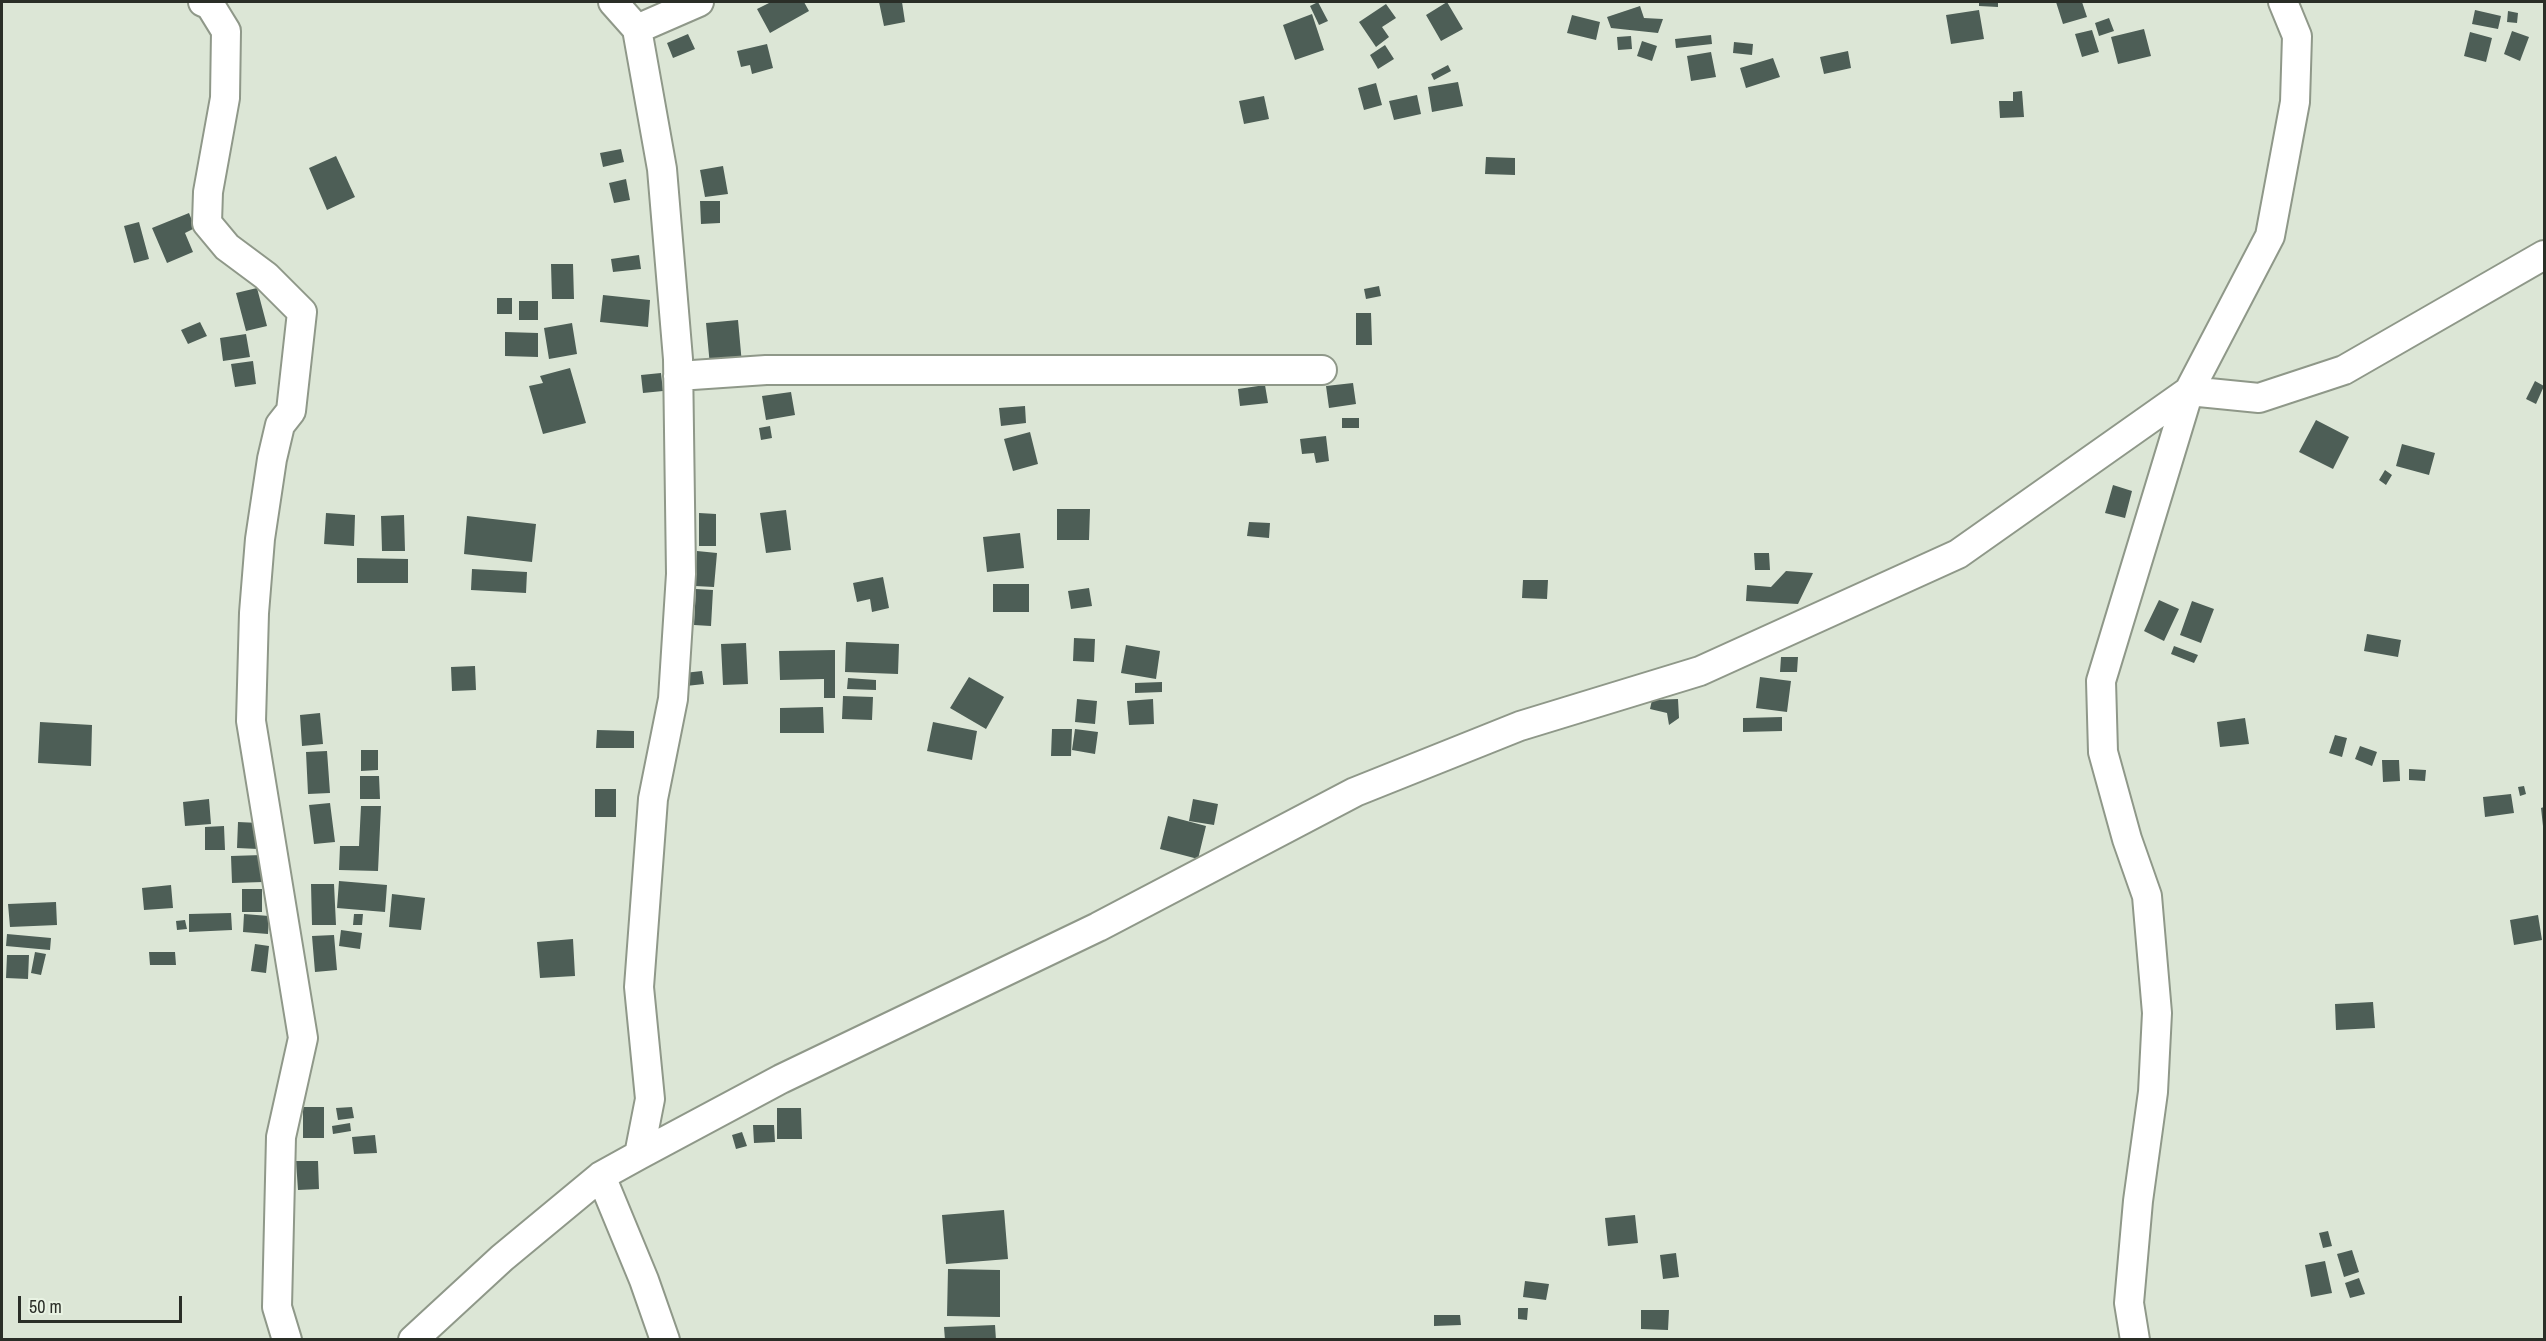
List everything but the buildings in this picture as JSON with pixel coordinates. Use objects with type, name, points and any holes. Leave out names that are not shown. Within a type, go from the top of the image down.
[{"type":"street","points":[[203,2],[210,5],[226,31],[225,98],[208,192],[207,223],[227,247],[266,276],[302,312],[291,411],[280,425],[272,459],[260,539],[254,613],[251,721],[303,1038],[280,1137],[277,1307],[287,1340]]},
{"type":"street","points":[[613,2],[637,29],[662,169],[678,359],[681,573],[673,699],[654,799],[639,987],[650,1099],[639,1155]]},
{"type":"street","points":[[637,29],[699,2]]},
{"type":"street","points":[[2135,1340],[2129,1303],[2138,1201],[2153,1092],[2157,1013],[2147,896],[2127,839],[2103,752],[2101,681],[2189,391],[2270,236],[2295,102],[2297,36],[2283,2]]},
{"type":"street","points":[[413,1340],[502,1258],[601,1176],[782,1079],[1098,927],[1355,792],[1520,726],[1700,671],[1958,554],[2189,391],[2259,398],[2344,370],[2544,255]]},
{"type":"street","points":[[678,376],[766,369],[1322,370]]},
{"type":"street","points":[[601,1176],[644,1280],[665,1340]]}]
